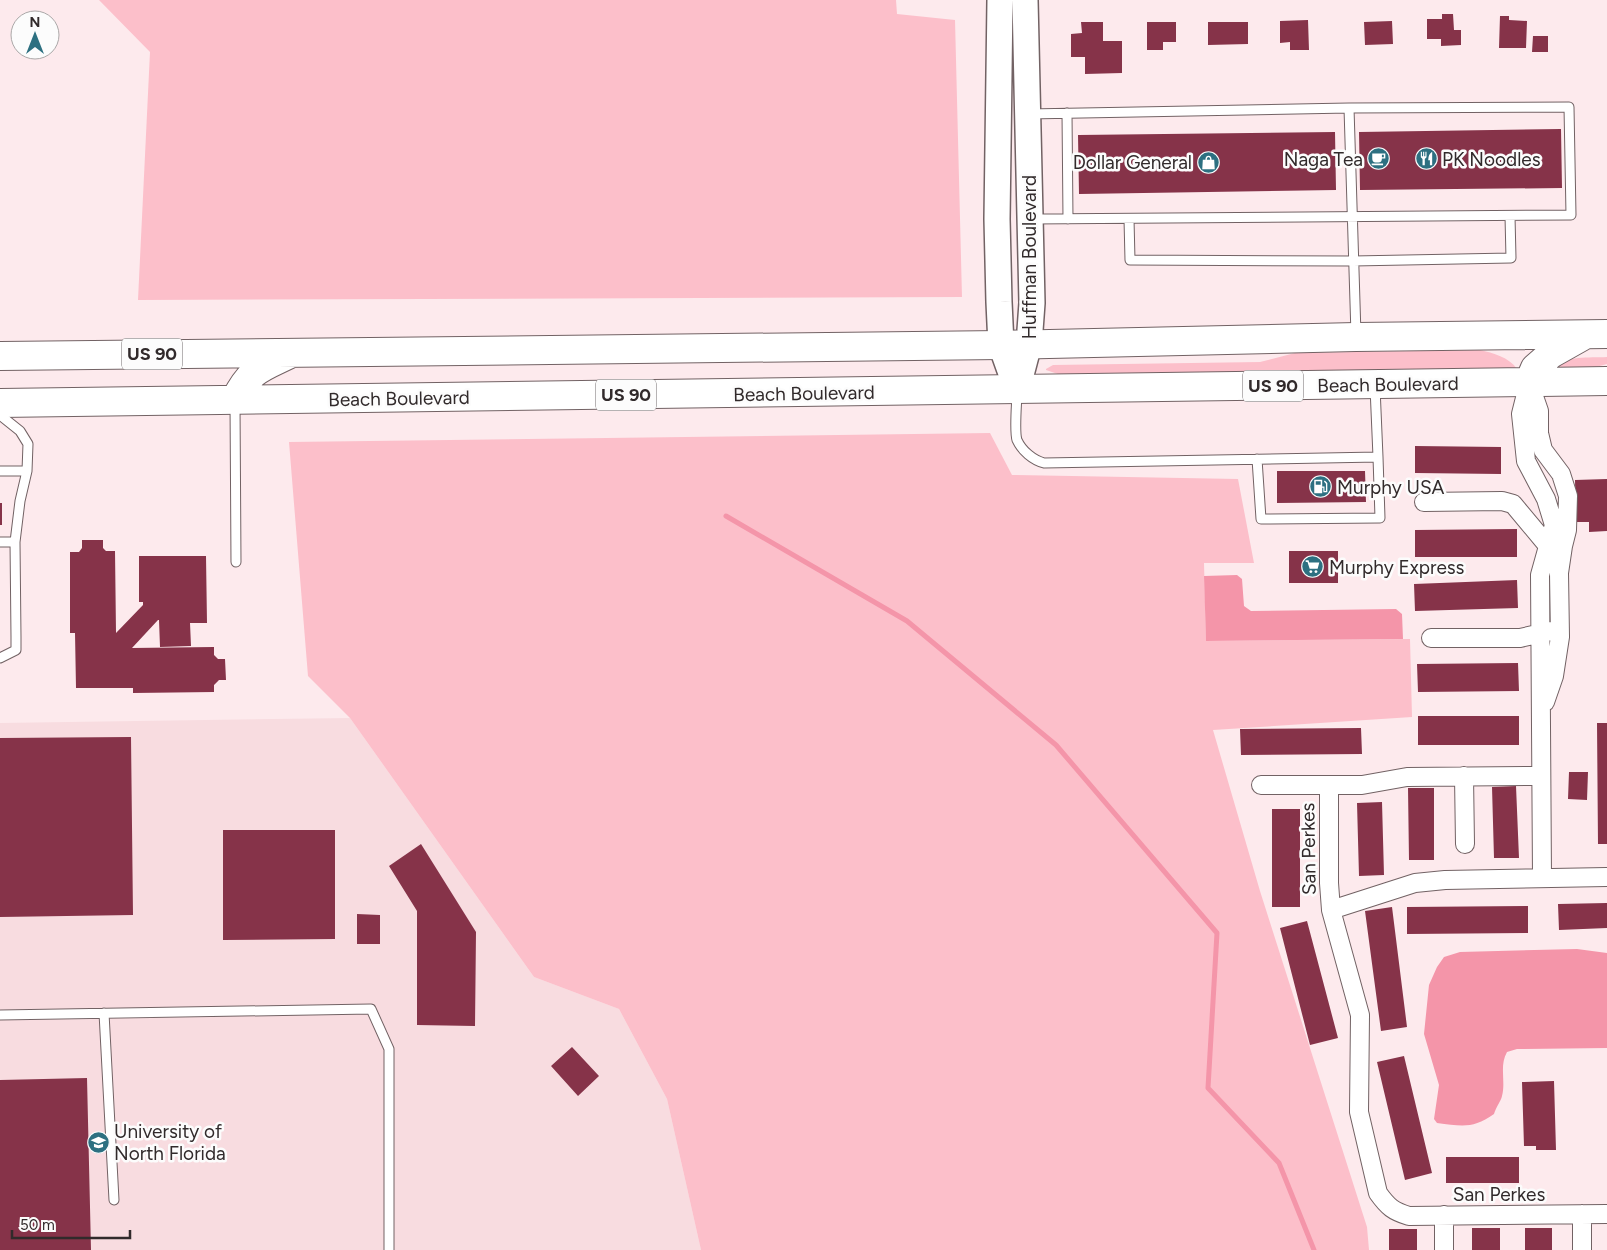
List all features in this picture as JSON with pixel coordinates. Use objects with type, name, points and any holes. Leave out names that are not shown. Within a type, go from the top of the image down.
[{"type":"highway","name":"US 90","points":[[0,356],[1001,345],[1596,334]]},
{"type":"highway","points":[[1529,382],[1535,368],[1551,354],[1596,334]]},
{"type":"highway","points":[[1489,336],[1509,348],[1520,361],[1529,382]]},
{"type":"highway","points":[[235,400],[244,382],[256,370],[294,352]]},
{"type":"highway","points":[[207,353],[222,367],[230,380],[235,400]]},
{"type":"highway","name":"Beach Boulevard","points":[[0,403],[1607,381]]},
{"type":"street","name":"Huffman Boulevard","points":[[1000,0],[997,220],[999,302],[1001,345],[1017,390]]},
{"type":"street","name":"Huffman Boulevard","points":[[1017,390],[1030,344],[1032,303],[1025,0]]},
{"type":"street","points":[[1000,31],[1009,49],[1011,109],[1016,113],[1027,114]]},
{"type":"street","points":[[1529,382],[1521,414],[1526,461],[1546,499],[1554,525],[1559,573],[1559,630],[1554,676],[1540,716]]},
{"type":"street","points":[[1529,382],[1539,411],[1539,433],[1543,450],[1561,474],[1568,496],[1567,530],[1540,575],[1542,877]]},
{"type":"street","points":[[1424,502],[1502,501],[1512,504],[1555,548]]},
{"type":"street","points":[[1431,638],[1520,638],[1559,630]]},
{"type":"street","points":[[1464,776],[1464,844]]},
{"type":"street","name":"San Perkes","points":[[1540,776],[1407,777],[1362,785],[1328,786],[1331,910],[1360,1015],[1359,1112],[1378,1193],[1385,1204],[1395,1212],[1409,1216],[1607,1214]]},
{"type":"street","points":[[1261,785],[1328,786]]},
{"type":"street","points":[[1331,910],[1415,883],[1445,880],[1607,877]]},
{"type":"street","points":[[1582,1214],[1582,1250]]},
{"type":"street","points":[[1444,1215],[1444,1250]]},
{"type":"lane","points":[[1027,114],[1569,106],[1571,215],[1031,220]]},
{"type":"lane","points":[[1349,108],[1356,337]]},
{"type":"lane","points":[[1067,113],[1068,219]]},
{"type":"lane","points":[[1129,219],[1130,260],[1353,262],[1511,258],[1510,216]]},
{"type":"lane","points":[[1257,459],[1261,519],[1380,518],[1375,385]]},
{"type":"lane","points":[[1017,390],[1017,439],[1026,453],[1035,461],[1044,463],[1378,457]]},
{"type":"lane","points":[[235,400],[236,562]]},
{"type":"lane","points":[[0,415],[20,431],[28,444],[27,471],[20,501],[15,542],[16,650],[0,658]]},
{"type":"lane","points":[[0,472],[27,471]]},
{"type":"lane","points":[[0,542],[15,542]]},
{"type":"lane","points":[[0,1015],[370,1009],[389,1049],[389,1250]]},
{"type":"lane","points":[[104,1013],[114,1200]]},
{"type":"shaded area","points":[[99,0],[896,0],[897,14],[955,20],[962,297],[138,300],[150,52]]},
{"type":"shaded area","points":[[1480,350],[1510,361],[1517,369],[1061,375],[1046,370],[1053,365],[1260,362],[1295,353]]},
{"type":"shaded area","points":[[1607,357],[1607,364],[1592,368],[1552,368],[1571,359]]},
{"type":"shaded area","points":[[990,433],[1012,475],[1238,479],[1254,563],[1204,563],[1206,641],[1410,639],[1412,717],[1213,730],[1260,891],[1367,1227],[1369,1250],[701,1250],[667,1099],[619,1009],[534,977],[350,718],[308,676],[289,442]]},
{"type":"shaded area","points":[[1237,575],[1242,579],[1244,606],[1251,611],[1396,609],[1402,614],[1403,639],[1206,641],[1204,576]]},
{"type":"shaded area","points":[[350,718],[534,977],[619,1009],[667,1099],[701,1250],[0,1250],[0,723]]},
{"type":"shaded area","points":[[1577,949],[1607,953],[1607,1048],[1517,1049],[1507,1052],[1503,1063],[1502,1096],[1494,1114],[1480,1122],[1467,1125],[1437,1123],[1434,1119],[1439,1085],[1424,1034],[1429,985],[1444,957],[1460,952]]},
{"type":"building","points":[[1442,14],[1453,14],[1454,30],[1461,30],[1461,45],[1441,46],[1441,39],[1427,39],[1427,19],[1442,19]]},
{"type":"building","points":[[1500,16],[1509,16],[1509,20],[1527,21],[1526,48],[1499,48]]},
{"type":"building","points":[[1308,20],[1309,50],[1290,50],[1290,42],[1280,43],[1280,21]]},
{"type":"building","points":[[1392,21],[1393,44],[1365,45],[1364,22]]},
{"type":"building","points":[[1081,22],[1103,22],[1103,41],[1122,41],[1122,73],[1085,74],[1085,57],[1071,57],[1071,34],[1082,33]]},
{"type":"building","points":[[1147,22],[1176,22],[1176,42],[1163,42],[1163,50],[1147,50]]},
{"type":"building","points":[[1208,22],[1248,22],[1248,44],[1208,45]]},
{"type":"building","points":[[1533,36],[1548,36],[1548,52],[1532,52]]},
{"type":"building","points":[[1561,129],[1562,188],[1360,190],[1359,132]]},
{"type":"building","points":[[1335,132],[1336,190],[1079,194],[1078,135]]},
{"type":"building","points":[[1415,446],[1501,447],[1501,474],[1415,473]]},
{"type":"building","name":"Murphy USA","points":[[1277,471],[1365,471],[1366,502],[1277,503]]},
{"type":"building","points":[[1607,479],[1607,531],[1589,532],[1589,522],[1576,522],[1575,480]]},
{"type":"building","points":[[0,503],[2,503],[2,525],[0,525]]},
{"type":"building","points":[[1517,529],[1517,557],[1415,557],[1415,530]]},
{"type":"building","points":[[82,540],[103,540],[103,548],[106,551],[115,551],[116,633],[143,605],[143,602],[139,602],[139,556],[206,556],[207,623],[190,623],[191,646],[160,647],[158,620],[132,648],[214,647],[214,655],[218,659],[225,659],[226,680],[219,680],[214,685],[214,692],[133,693],[133,688],[76,688],[75,633],[70,633],[70,552],[79,552],[82,548]]},
{"type":"building","name":"Murphy Express","points":[[1289,551],[1338,551],[1338,583],[1289,583]]},
{"type":"building","points":[[1517,580],[1518,608],[1415,611],[1414,584]]},
{"type":"building","points":[[1518,663],[1519,691],[1418,692],[1417,664]]},
{"type":"building","points":[[1418,716],[1519,716],[1519,745],[1418,745]]},
{"type":"building","points":[[1597,723],[1607,723],[1607,844],[1598,844]]},
{"type":"building","points":[[1361,728],[1362,754],[1241,755],[1240,729]]},
{"type":"building","points":[[131,737],[133,915],[0,917],[0,738]]},
{"type":"building","points":[[1569,772],[1588,772],[1587,800],[1568,799]]},
{"type":"building","points":[[1516,786],[1519,858],[1494,858],[1492,787]]},
{"type":"building","points":[[1408,788],[1434,788],[1434,860],[1409,860]]},
{"type":"building","points":[[1382,802],[1384,875],[1359,876],[1357,803]]},
{"type":"building","points":[[1272,809],[1300,809],[1300,907],[1272,907]]},
{"type":"building","points":[[223,830],[335,830],[335,939],[223,940]]},
{"type":"building","points":[[421,844],[476,932],[475,1026],[417,1025],[417,911],[389,866]]},
{"type":"building","points":[[1607,903],[1607,928],[1559,930],[1558,904]]},
{"type":"building","points":[[1528,906],[1528,933],[1407,934],[1407,907]]},
{"type":"building","points":[[1392,907],[1407,1027],[1381,1031],[1365,911]]},
{"type":"building","points":[[357,914],[380,915],[380,944],[357,944]]},
{"type":"building","points":[[1307,921],[1338,1038],[1310,1045],[1280,928]]},
{"type":"building","points":[[572,1047],[599,1076],[578,1096],[551,1066]]},
{"type":"building","points":[[1404,1056],[1432,1173],[1405,1180],[1377,1062]]},
{"type":"building","points":[[87,1078],[91,1250],[0,1250],[0,1080]]},
{"type":"building","points":[[1554,1081],[1556,1150],[1536,1150],[1536,1146],[1524,1146],[1522,1082]]},
{"type":"building","points":[[1446,1157],[1519,1157],[1519,1183],[1446,1183]]},
{"type":"building","points":[[1472,1228],[1500,1228],[1500,1250],[1472,1250]]},
{"type":"building","points":[[1525,1228],[1552,1228],[1552,1250],[1525,1250]]},
{"type":"building","points":[[1389,1229],[1417,1229],[1417,1250],[1389,1250]]},
{"type":"waterway","points":[[726,516],[907,621],[1056,745],[1217,933],[1208,1088],[1279,1163],[1314,1250]]},
{"type":"place","name":"Naga Tea","points":[[1379,159]]},
{"type":"place","name":"PK Noodles","points":[[1426,159]]},
{"type":"place","name":"Dollar General","points":[[1208,162]]},
{"type":"place","name":"Murphy USA","points":[[1321,487]]},
{"type":"place","name":"Murphy Express","points":[[1313,567]]},
{"type":"place","name":"University of North Florida","points":[[98,1142]]}]
